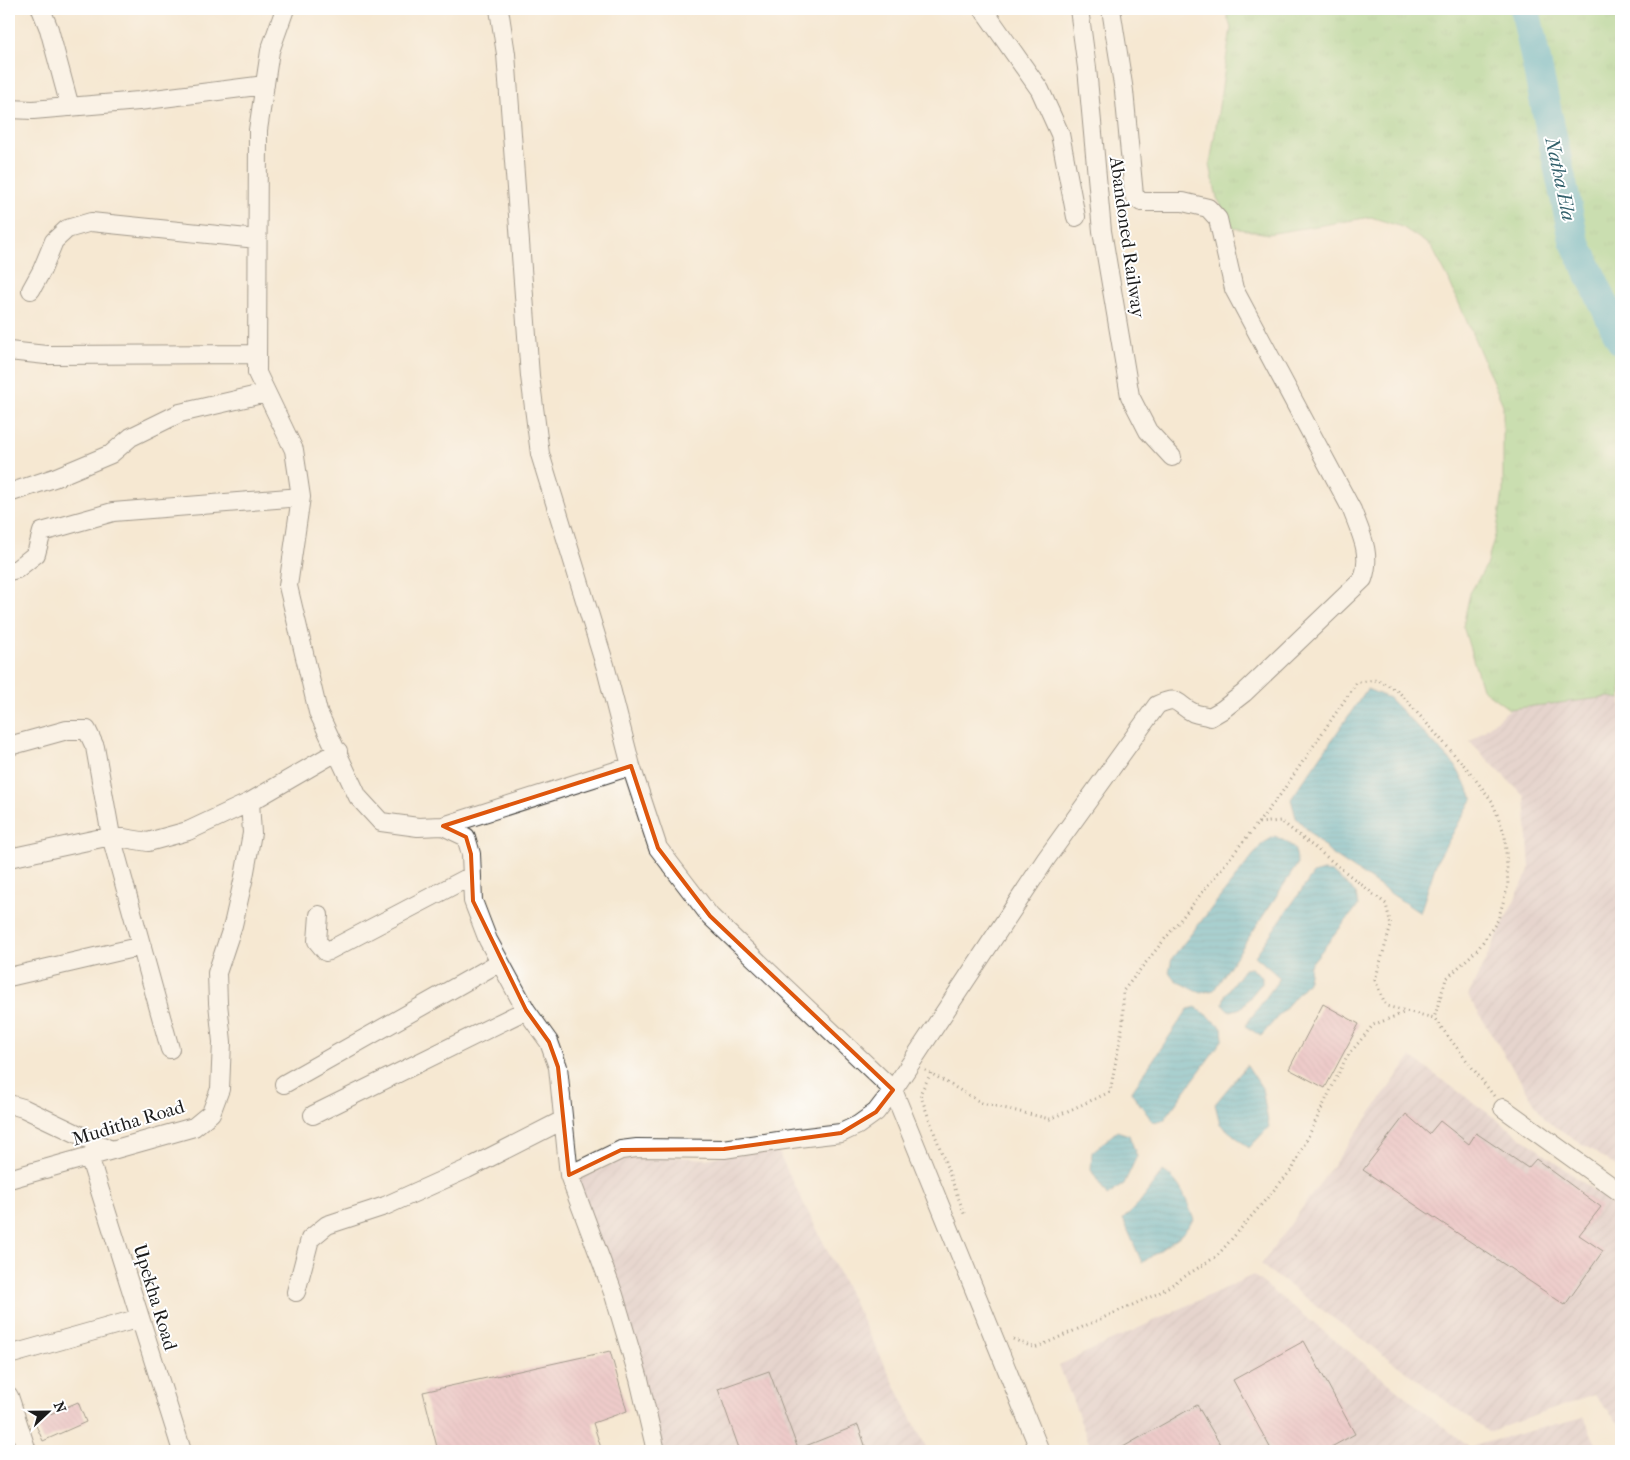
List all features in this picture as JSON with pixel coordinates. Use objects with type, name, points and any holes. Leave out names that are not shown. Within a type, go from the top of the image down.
[{"type":"street","points":[[41,9],[49,29],[70,106]]},
{"type":"street","points":[[285,9],[270,51],[258,130],[256,373],[294,450],[301,497],[288,586],[318,712],[338,750],[358,798],[381,822],[418,827],[443,826],[631,766]]},
{"type":"street","points":[[498,9],[506,54],[530,376],[540,454],[605,665],[631,766],[658,848],[710,916],[893,1090],[1040,1451]]},
{"type":"street","points":[[983,9],[1040,90],[1060,134],[1076,217]]},
{"type":"street","name":"Abandoned Railway","points":[[1079,9],[1087,68],[1102,231],[1130,396],[1148,431],[1172,457]]},
{"type":"street","points":[[569,1175],[621,1150],[637,1148],[724,1149],[841,1133],[858,1125],[876,1112],[893,1090],[1046,859],[1157,705],[1168,700],[1178,701],[1193,713],[1210,717],[1222,710],[1244,693],[1363,579],[1368,566],[1366,548],[1352,510],[1234,289],[1218,219],[1208,208],[1183,202],[1142,202],[1134,195],[1124,91],[1111,9]]},
{"type":"street","points":[[9,109],[33,110],[139,101],[265,85]]},
{"type":"street","points":[[31,290],[54,241],[67,229],[91,222],[257,239]]},
{"type":"street","points":[[9,351],[46,355],[257,354]]},
{"type":"street","points":[[9,493],[54,478],[111,454],[131,437],[180,413],[266,393]]},
{"type":"street","points":[[9,571],[16,570],[36,554],[42,532],[113,512],[301,497]]},
{"type":"street","points":[[9,746],[67,730],[87,730],[95,747],[112,836],[170,1049]]},
{"type":"street","points":[[9,858],[112,836],[148,842],[188,831],[250,802],[338,750]]},
{"type":"street","name":"Muditha Road","points":[[9,1179],[194,1127],[211,1113],[220,1090],[222,1042],[217,973],[233,925],[244,877],[252,833],[250,802]]},
{"type":"street","points":[[443,826],[466,837],[471,854],[473,901],[488,940],[526,1010],[549,1042],[558,1067],[569,1175],[614,1295],[639,1379],[656,1451]]},
{"type":"street","points":[[319,915],[318,942],[326,952],[471,876]]},
{"type":"street","points":[[9,977],[142,946]]},
{"type":"street","points":[[284,1084],[500,962]]},
{"type":"street","points":[[312,1114],[526,1010]]},
{"type":"street","points":[[9,1104],[23,1108],[111,1150]]},
{"type":"street","points":[[1503,1108],[1621,1193]]},
{"type":"street","points":[[296,1292],[310,1239],[327,1225],[386,1206],[467,1169],[563,1120]]},
{"type":"street","name":"Upekha Road","points":[[89,1156],[182,1451]]},
{"type":"street","points":[[9,1355],[140,1318]]},
{"type":"street","points":[[9,1396],[27,1451]]},
{"type":"path","points":[[912,1061],[982,1103],[1050,1119],[1110,1092],[1123,1023],[1124,992],[1280,795],[1357,682],[1378,680],[1398,691],[1469,771],[1492,801],[1505,835],[1508,885],[1498,920],[1478,949],[1446,979],[1434,1018]]},
{"type":"path","points":[[1258,823],[1282,821],[1386,904],[1391,926],[1374,980],[1386,1006],[1434,1018],[1503,1108]]},
{"type":"path","points":[[1009,1338],[1035,1348],[1156,1294],[1217,1256],[1293,1168],[1346,1058],[1373,1025],[1406,1012]]},
{"type":"path","points":[[931,1074],[920,1094],[968,1225]]},
{"type":"highlighted area","points":[[631,766],[658,848],[710,916],[893,1090],[876,1112],[841,1133],[724,1149],[621,1150],[569,1175],[558,1067],[549,1042],[526,1010],[473,901],[471,854],[466,837],[443,826]]},
{"type":"shaded area","points":[[1564,664],[1621,670],[1621,1169],[1545,1120],[1468,996],[1530,868],[1525,797],[1470,742]]},
{"type":"shaded area","points":[[1411,1057],[1621,1210],[1621,1426],[1594,1395],[1488,1432],[1261,1265]]},
{"type":"shaded area","points":[[774,1144],[928,1451],[661,1451],[574,1181],[636,1153],[706,1159]]},
{"type":"shaded area","points":[[1253,1275],[1469,1447],[1584,1417],[1599,1451],[1092,1451],[1059,1365]]},
{"type":"green space","points":[[1225,9],[1621,9],[1621,699],[1610,697],[1509,709],[1482,689],[1463,626],[1470,593],[1486,566],[1497,529],[1503,492],[1503,405],[1448,278],[1431,246],[1402,227],[1371,217],[1268,234],[1234,228],[1217,198],[1210,165],[1231,28]]},
{"type":"water","points":[[1367,689],[1389,698],[1455,765],[1473,798],[1437,861],[1420,913],[1330,853],[1296,818],[1291,799]]},
{"type":"water","points":[[1275,836],[1295,850],[1297,865],[1214,990],[1201,993],[1175,980],[1169,972],[1172,958],[1262,844]]},
{"type":"water","points":[[1323,871],[1332,872],[1356,893],[1358,906],[1310,965],[1308,982],[1261,1036],[1245,1026],[1280,978],[1255,956],[1313,874]]},
{"type":"water","points":[[1251,968],[1262,976],[1262,983],[1241,1008],[1231,1011],[1226,1009],[1223,1003],[1225,995],[1244,969]]},
{"type":"water","points":[[1196,1007],[1222,1027],[1223,1039],[1164,1120],[1153,1122],[1131,1092],[1188,1009]]},
{"type":"water","points":[[1247,1065],[1262,1088],[1269,1127],[1249,1148],[1220,1124],[1215,1104]]},
{"type":"water","points":[[1117,1131],[1129,1135],[1137,1156],[1124,1184],[1107,1196],[1091,1170],[1092,1152]]},
{"type":"water","points":[[1163,1171],[1179,1186],[1194,1220],[1180,1236],[1142,1263],[1123,1219],[1139,1203]]},
{"type":"building","points":[[1323,1004],[1359,1024],[1325,1088],[1289,1069]]},
{"type":"building","points":[[1406,1114],[1429,1134],[1440,1121],[1469,1144],[1476,1133],[1528,1168],[1536,1159],[1601,1207],[1579,1235],[1603,1251],[1565,1305],[1363,1170]]},
{"type":"building","points":[[1304,1341],[1355,1434],[1324,1451],[1272,1451],[1233,1380]]},
{"type":"building","points":[[610,1351],[627,1411],[593,1423],[602,1451],[438,1451],[423,1392]]},
{"type":"building","points":[[769,1371],[798,1449],[858,1425],[867,1451],[740,1451],[718,1389]]},
{"type":"building","points":[[78,1402],[86,1422],[43,1441],[34,1421]]},
{"type":"building","points":[[1197,1405],[1224,1451],[1116,1451]]},
{"type":"waterway","name":"Natha Ela","points":[[1525,9],[1574,240],[1621,340]]}]
